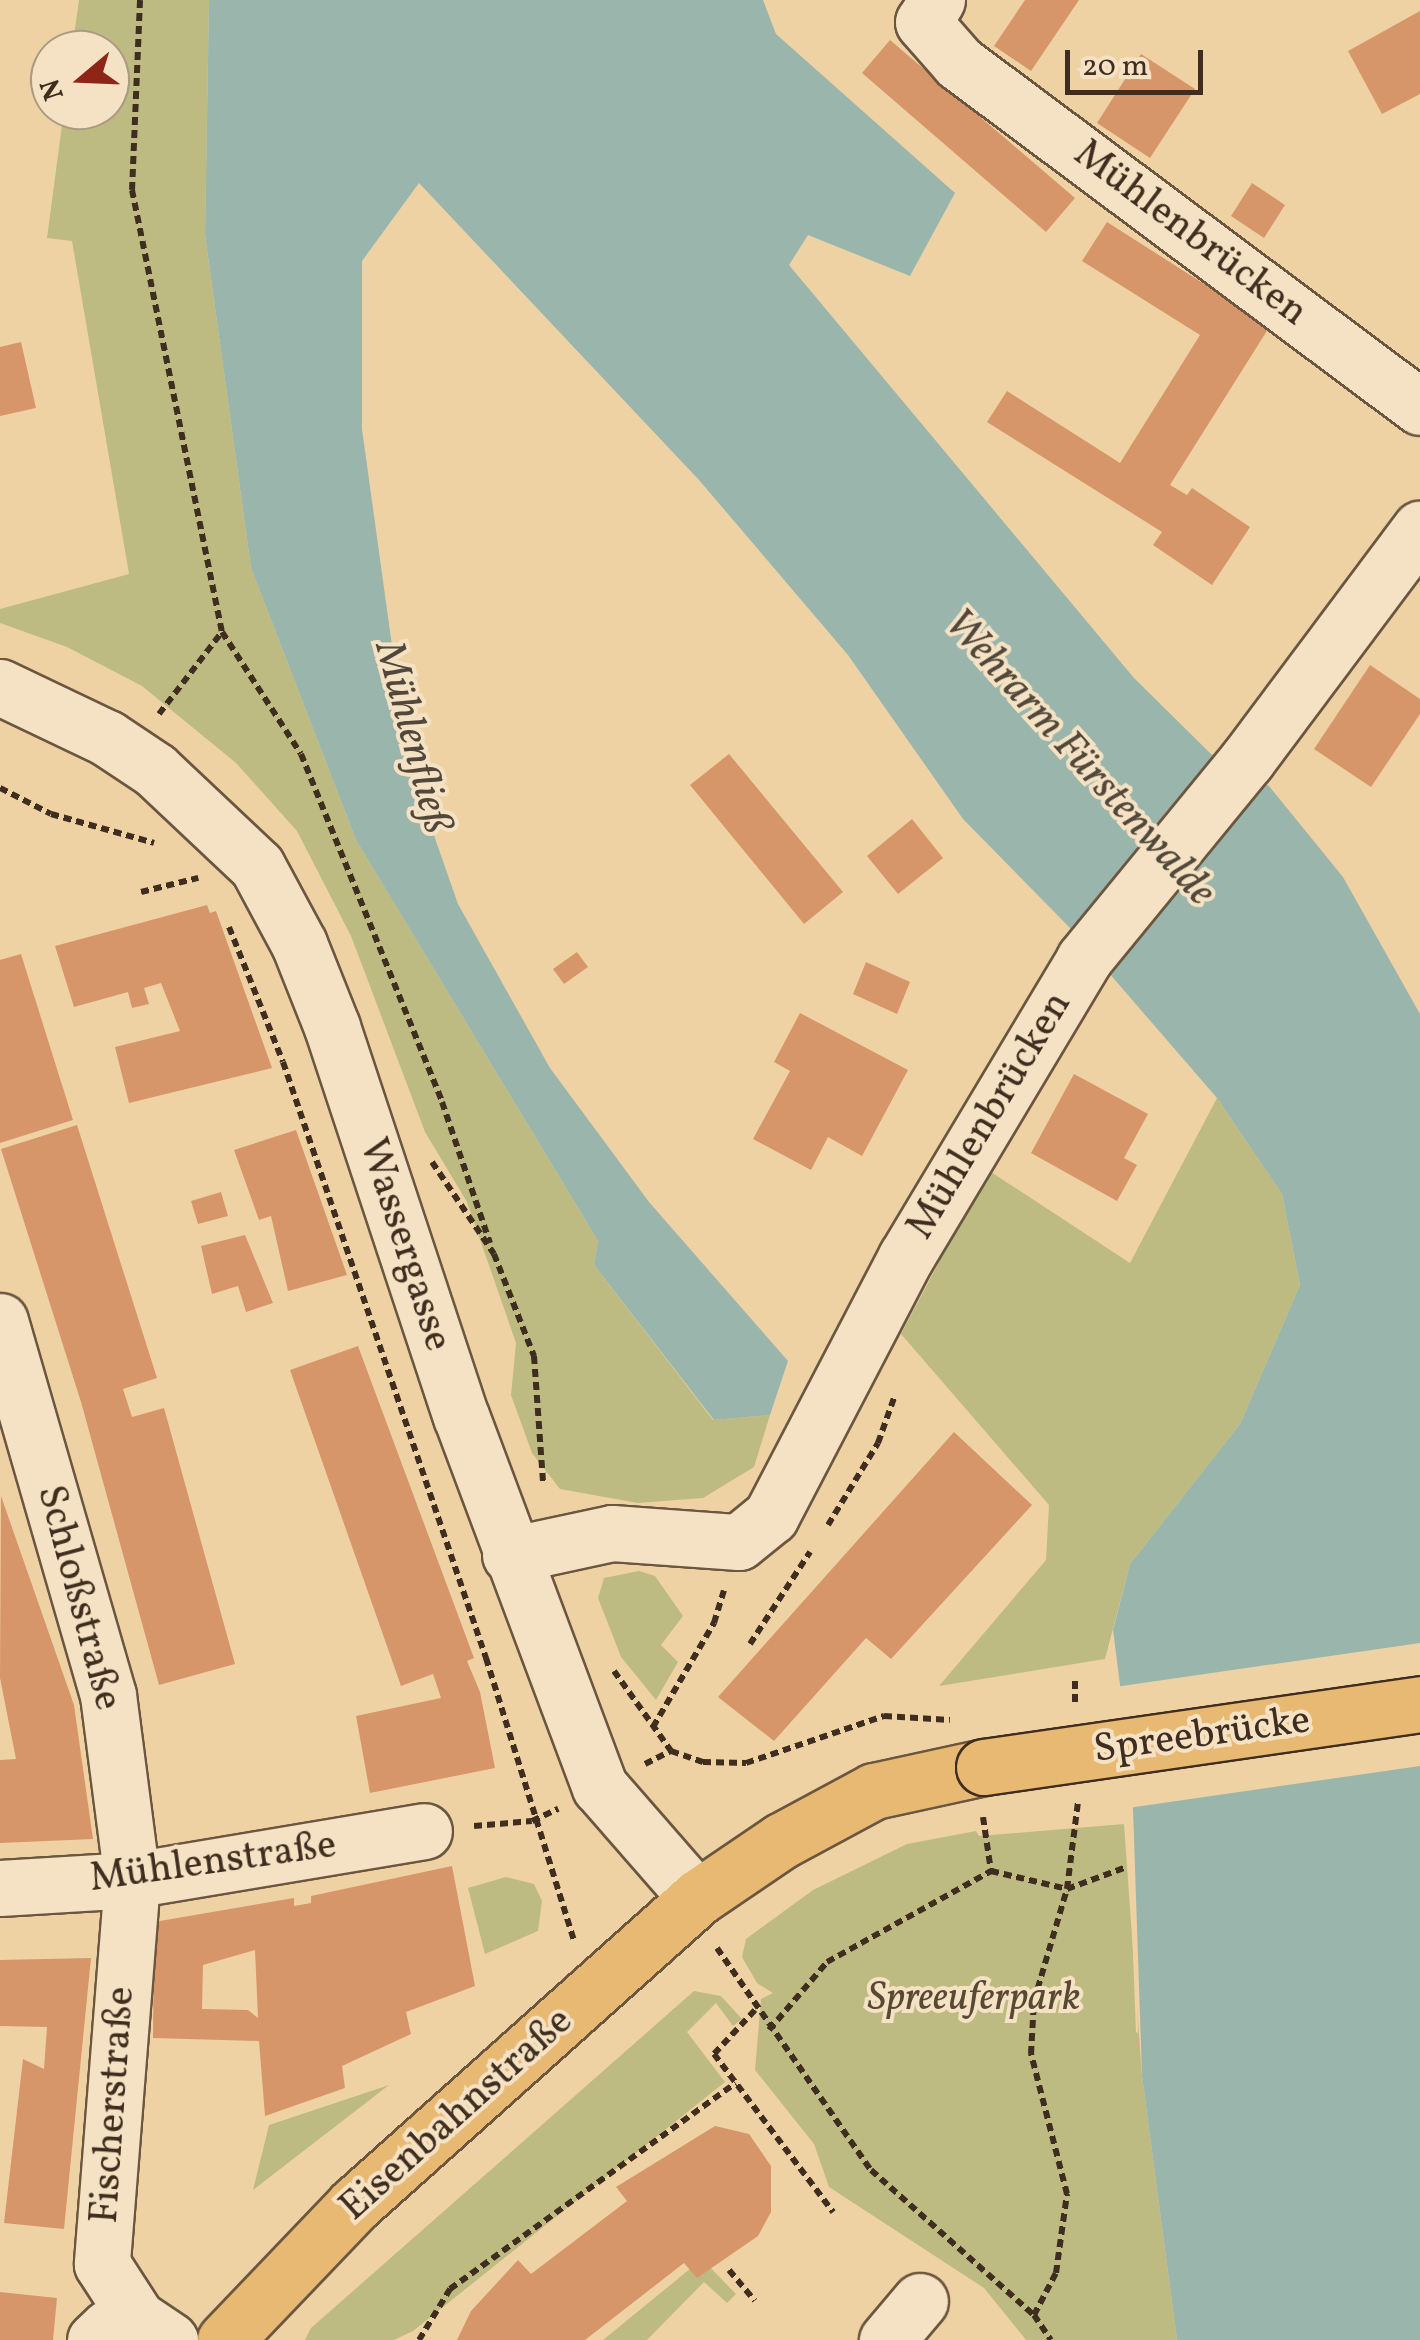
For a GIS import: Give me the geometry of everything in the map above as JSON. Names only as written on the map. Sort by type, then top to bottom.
[{"type":"main road","name":"Spreebrücke","points":[[707,1922],[781,1841],[874,1791],[976,1767],[1420,1704]]},
{"type":"main road","name":"Eisenbahnstraße","points":[[225,2340],[354,2205],[707,1922]]},
{"type":"street","name":"Mühlenbrücken","points":[[937,0],[924,22],[958,63],[1420,407]]},
{"type":"street","name":"Mühlenbrücken","points":[[740,1542],[771,1516],[906,1257],[1084,959],[1247,760],[1420,529]]},
{"type":"street","name":"Wassergasse","points":[[0,687],[107,738],[155,770],[257,866],[300,944],[332,1027],[510,1555],[600,1787],[707,1922]]},
{"type":"street","name":"Schloßstraße","points":[[0,1321],[108,1695],[132,1880]]},
{"type":"street","points":[[510,1555],[612,1533],[740,1542]]},
{"type":"street","name":"Mühlenstraße","points":[[0,1888],[132,1880],[424,1831]]},
{"type":"street","name":"Fischerstraße","points":[[132,1880],[102,2264],[134,2333]]},
{"type":"path","points":[[140,0],[132,190],[222,632],[300,754],[442,1102],[494,1254]]},
{"type":"path","points":[[158,716],[222,632]]},
{"type":"path","points":[[0,788],[51,814],[165,850]]},
{"type":"path","points":[[192,867],[210,886]]},
{"type":"path","points":[[223,914],[283,1062],[486,1658],[532,1821],[574,1942]]},
{"type":"path","points":[[653,1728],[714,1623],[740,1542]]},
{"type":"path","points":[[670,1751],[703,1762],[746,1764],[884,1716],[976,1767],[991,1871]]},
{"type":"path","points":[[424,1831],[532,1821]]},
{"type":"path","points":[[1034,2315],[1056,2274],[1067,2194],[1031,2054],[1034,2001],[1068,1889],[1078,1828]]},
{"type":"path","points":[[769,2030],[827,1962],[991,1871],[1068,1889],[1124,1868]]},
{"type":"path","points":[[707,1922],[755,2010],[871,2170],[1034,2315],[1052,2340]]},
{"type":"path","points":[[755,2010],[714,2054],[833,2212]]},
{"type":"path","points":[[418,2340],[450,2289],[736,2083]]},
{"type":"path","points":[[730,2270],[755,2302]]},
{"type":"green space","points":[[79,0],[209,0],[205,235],[251,568],[356,840],[598,1241],[594,1265],[713,1420],[770,1415],[754,1467],[703,1498],[638,1503],[560,1489],[532,1453],[511,1395],[516,1343],[467,1202],[425,1132],[351,936],[297,831],[236,763],[142,686],[67,647],[0,623],[0,609],[129,574],[72,241],[47,238],[61,130],[130,130],[130,30],[75,30]]},
{"type":"green space","points":[[1217,1098],[1282,1194],[1300,1285],[1240,1424],[1130,1564],[1105,1659],[939,1686],[1046,1560],[1049,1505],[901,1334],[988,1170],[1130,1263]]},
{"type":"green space","points":[[639,1571],[655,1576],[683,1616],[661,1645],[678,1662],[656,1700],[621,1657],[598,1598],[604,1578]]},
{"type":"green space","name":"Spreeuferpark","points":[[1124,1824],[1142,2076],[1177,2340],[1026,2340],[984,2288],[829,2187],[814,2144],[755,2070],[761,1999],[773,1993],[757,1983],[742,1957],[746,1939],[813,1890],[907,1844],[976,1831],[979,1836]]},
{"type":"green space","points":[[506,1877],[534,1884],[542,1901],[538,1931],[485,1954],[468,1888]]},
{"type":"green space","points":[[694,1991],[721,1996],[742,2019],[733,2026],[716,2003],[687,2032],[725,2082],[413,2331],[394,2340],[305,2340],[311,2328]]},
{"type":"green space","points":[[389,2085],[253,2190],[269,2125]]},
{"type":"green space","points":[[702,2259],[736,2294],[727,2303],[704,2282],[647,2340],[603,2340]]},
{"type":"water","name":"Wehrarm Fürstenwalde","points":[[209,0],[763,0],[776,34],[955,193],[910,276],[808,235],[789,265],[1134,678],[1211,754],[1269,786],[1343,877],[1420,1014],[1420,2340],[1177,2340],[1142,2076],[1132,1779],[1113,1630],[1130,1564],[1240,1424],[1300,1285],[1282,1194],[1217,1098],[1070,928],[963,819],[848,655],[699,480],[419,183],[362,261],[362,429],[408,761],[458,904],[550,1068],[649,1202],[788,1361],[770,1415],[714,1420],[594,1265],[598,1241],[356,840],[251,568],[205,235]]},
{"type":"pier","points":[[1420,1643],[1420,1766],[1128,1808],[1115,1687]]},
{"type":"pier","points":[[1128,1825],[1133,1826],[1138,2033],[1136,2032]]},
{"type":"building","points":[[1025,0],[1079,0],[1031,71],[994,46]]},
{"type":"building","points":[[1420,11],[1420,94],[1382,114],[1348,51]]},
{"type":"building","points":[[890,40],[1075,198],[1046,232],[862,73]]},
{"type":"building","points":[[1141,54],[1195,89],[1150,158],[1097,123]]},
{"type":"building","points":[[1252,183],[1285,205],[1264,238],[1231,216]]},
{"type":"building","points":[[1107,222],[1270,326],[1170,485],[1187,495],[1192,488],[1250,527],[1212,585],[1153,545],[1162,532],[987,422],[1007,391],[1120,463],[1200,335],[1082,261]]},
{"type":"building","points":[[21,342],[36,408],[0,416],[0,347]]},
{"type":"building","points":[[1370,665],[1420,699],[1420,714],[1371,787],[1314,749]]},
{"type":"building","points":[[729,754],[843,892],[804,924],[690,785]]},
{"type":"building","points":[[912,819],[943,858],[898,894],[867,856]]},
{"type":"building","points":[[207,905],[210,913],[216,911],[272,1068],[129,1103],[115,1047],[180,1031],[161,983],[144,988],[149,1004],[132,1008],[128,992],[74,1007],[55,946]]},
{"type":"building","points":[[577,952],[588,967],[564,984],[553,969]]},
{"type":"building","points":[[21,954],[73,1120],[0,1143],[0,960]]},
{"type":"building","points":[[866,962],[910,982],[897,1014],[853,994]]},
{"type":"building","points":[[800,1013],[908,1070],[862,1156],[828,1137],[811,1170],[753,1139],[790,1071],[774,1062]]},
{"type":"building","points":[[1074,1074],[1148,1114],[1124,1158],[1137,1165],[1117,1201],[1031,1153]]},
{"type":"building","points":[[77,1125],[157,1378],[123,1389],[132,1417],[164,1408],[235,1664],[159,1685],[81,1402],[1,1149]]},
{"type":"building","points":[[296,1130],[347,1275],[288,1291],[271,1216],[259,1220],[234,1150]]},
{"type":"building","points":[[221,1192],[228,1216],[198,1224],[191,1201]]},
{"type":"building","points":[[245,1235],[273,1303],[246,1312],[238,1286],[212,1294],[201,1246]]},
{"type":"building","points":[[358,1346],[474,1658],[467,1661],[480,1692],[495,1768],[370,1793],[356,1716],[441,1698],[433,1674],[401,1686],[290,1370]]},
{"type":"building","points":[[954,1432],[1032,1505],[891,1659],[866,1638],[774,1741],[718,1697]]},
{"type":"building","points":[[1,1496],[74,1705],[93,1839],[0,1843],[0,1760],[16,1759],[0,1678]]},
{"type":"building","points":[[452,1866],[475,1986],[406,2012],[411,2034],[342,2066],[345,2088],[265,2116],[259,2041],[153,2038],[154,1922],[294,1898],[294,1906],[311,1903],[311,1896]],"holes":[[[255,1950],[258,2018],[248,2010],[202,2009],[203,1965]]]},
{"type":"building","points":[[91,1958],[64,2229],[4,2223],[23,2059],[44,2069],[47,2027],[0,2026],[0,1960]]},
{"type":"building","points":[[715,2126],[749,2134],[771,2166],[771,2212],[758,2236],[697,2278],[684,2263],[585,2340],[457,2340],[471,2311],[518,2260],[531,2274],[627,2201],[616,2187]]},
{"type":"building","points":[[0,2292],[57,2298],[53,2340],[0,2340]]},
{"type":"water label","name":"Mühlenfließ","points":[[411,738]]}]
